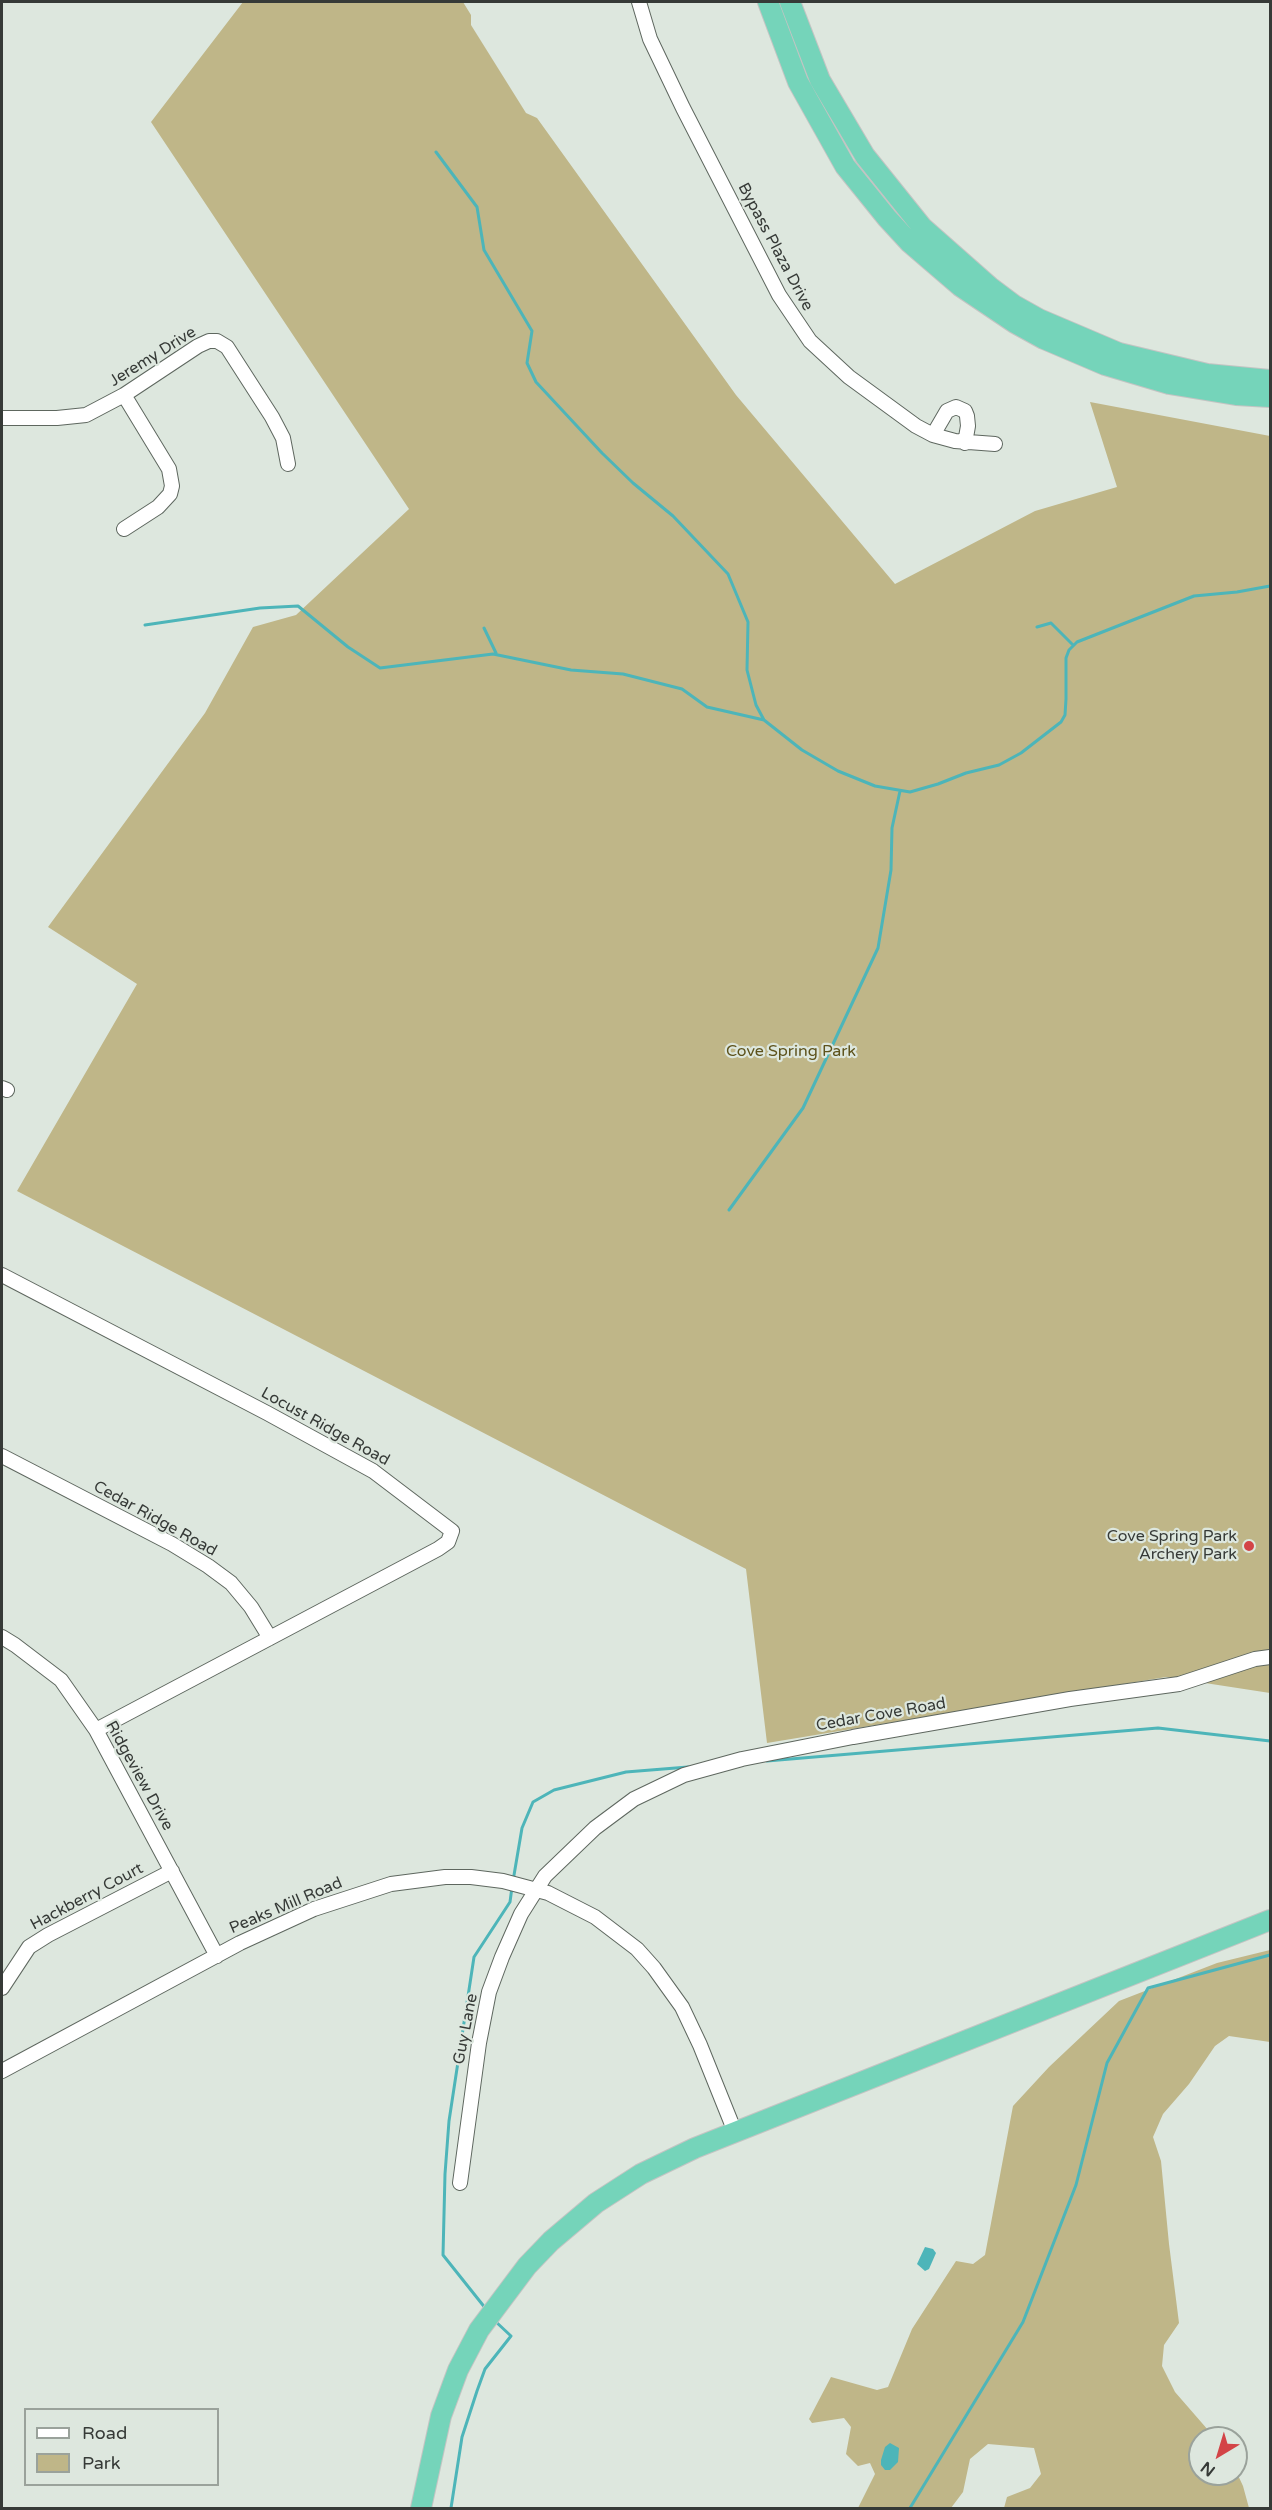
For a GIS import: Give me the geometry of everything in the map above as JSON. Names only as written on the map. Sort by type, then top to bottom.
[{"type":"highway","points":[[768,2],[798,82],[846,166],[886,218],[910,243],[960,286],[1015,324],[1064,349],[1105,365],[1169,384],[1236,395],[1270,397]]},
{"type":"highway","points":[[790,2],[820,80],[865,156],[922,227],[990,287],[1014,305],[1039,319],[1119,353],[1207,374],[1270,380]]},
{"type":"highway","points":[[421,2508],[438,2426],[458,2370],[492,2311],[527,2266],[569,2225],[616,2189],[662,2163],[735,2132],[1270,1920]]},
{"type":"street","name":"Bypass Plaza Drive","points":[[639,2],[658,56],[742,225],[792,317],[810,341],[849,377],[903,418],[933,435],[964,443],[995,444]]},
{"type":"street","name":"Jeremy Drive","points":[[2,418],[80,417],[94,412],[124,394],[198,346],[209,341],[220,342],[232,355],[278,427],[285,445],[288,464]]},
{"type":"street","points":[[124,394],[169,469],[172,486],[170,494],[158,507],[124,529]]},
{"type":"street","points":[[933,435],[947,411],[956,407],[964,411],[967,416],[968,426],[964,443]]},
{"type":"street","name":"Locust Ridge Road","points":[[2,1275],[373,1471],[452,1531],[448,1542],[438,1549],[96,1730]]},
{"type":"street","name":"Cedar Ridge Road","points":[[2,1456],[172,1544],[208,1566],[231,1583],[251,1607],[270,1638]]},
{"type":"street","name":"Ridgeview Drive","points":[[2,1637],[62,1680],[96,1730],[217,1956]]},
{"type":"street","name":"Cedar Cove Road","points":[[535,1889],[573,1847],[620,1809],[649,1790],[693,1772],[742,1758],[819,1743],[1070,1699],[1179,1684],[1270,1656]]},
{"type":"street","name":"Hackberry Court","points":[[2,1988],[29,1947],[172,1871]]},
{"type":"street","name":"Peaks Mill Road","points":[[2,2071],[217,1956],[314,1909],[392,1884],[445,1877],[471,1877],[498,1880],[535,1889],[572,1903],[617,1932],[654,1968],[669,1987],[692,2027],[735,2132]]},
{"type":"street","name":"Guy Lane","points":[[460,2183],[479,2043],[489,1992],[502,1957],[535,1889]]},
{"type":"green space","name":"Cove Spring Park","points":[[243,2],[463,2],[471,15],[471,25],[526,113],[537,118],[736,395],[895,584],[1035,511],[1117,487],[1090,402],[1270,436],[1270,1693],[1166,1677],[767,1743],[746,1569],[17,1191],[137,984],[48,927],[205,713],[253,627],[296,615],[409,509],[151,122]]},
{"type":"green space","points":[[1270,1950],[1270,2042],[1229,2036],[1215,2046],[1189,2084],[1163,2114],[1153,2137],[1161,2161],[1179,2323],[1164,2345],[1162,2366],[1175,2392],[1205,2426],[1188,2426],[1188,2486],[1243,2486],[1249,2508],[1004,2508],[1007,2497],[1030,2488],[1041,2474],[1034,2448],[988,2444],[970,2459],[963,2492],[951,2508],[858,2508],[875,2474],[870,2463],[858,2466],[846,2454],[851,2427],[844,2418],[812,2423],[809,2419],[831,2377],[877,2390],[888,2387],[912,2329],[956,2261],[973,2264],[985,2255],[1013,2106],[1049,2067],[1119,2001],[1217,1963]]},
{"type":"water","points":[[925,2247],[933,2249],[936,2253],[929,2269],[925,2271],[917,2264]]},
{"type":"water","points":[[890,2443],[899,2448],[898,2462],[890,2470],[885,2470],[881,2465],[881,2460],[885,2447]]},
{"type":"waterway","points":[[436,152],[477,207],[484,250],[532,331],[527,363],[536,382],[602,453],[633,483],[673,516],[728,574],[748,622],[747,670],[756,705],[764,720]]},
{"type":"waterway","points":[[145,625],[260,608],[298,606],[348,647],[380,668],[493,654],[571,670],[623,674],[682,689],[707,707],[764,720],[802,750],[838,771],[875,786],[910,792],[966,773],[999,765],[1021,753],[1061,722],[1065,715],[1066,658],[1069,650],[1077,642],[1194,596],[1270,586]]},
{"type":"waterway","points":[[1037,627],[1051,623],[1073,645]]},
{"type":"waterway","points":[[484,628],[496,653]]},
{"type":"waterway","points":[[729,1210],[803,1108],[878,948],[891,870],[892,828],[900,791]]},
{"type":"waterway","points":[[767,1761],[1158,1728],[1270,1741]]},
{"type":"waterway","points":[[513,1881],[522,1828],[533,1802],[554,1790],[626,1772],[688,1767]]},
{"type":"waterway","points":[[486,2309],[443,2255],[445,2174],[449,2121],[474,1957],[510,1902],[512,1887]]},
{"type":"waterway","points":[[910,2508],[1023,2322],[1076,2185],[1107,2063],[1148,1988],[1270,1955]]},
{"type":"waterway","points":[[451,2508],[462,2437],[477,2391],[485,2369],[511,2336],[495,2321]]},
{"type":"place","name":"Cove Spring Park Archery Park","points":[[1249,1546]]}]
